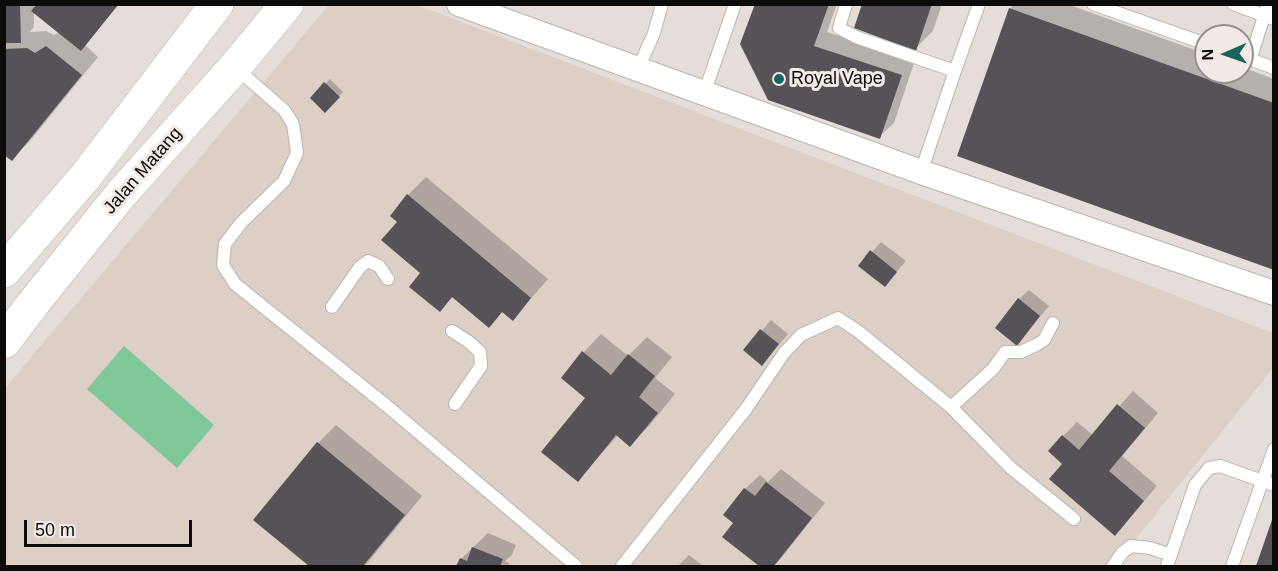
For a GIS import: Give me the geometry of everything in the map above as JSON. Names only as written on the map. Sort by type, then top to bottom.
[{"type":"main road","points":[[8,258],[85,177],[217,4]]},
{"type":"main road","name":"Jalan Matang","points":[[4,342],[122,193],[235,67],[287,4]]},
{"type":"street","points":[[459,4],[921,172],[1274,292]]},
{"type":"lane","points":[[638,69],[654,33],[662,4]]},
{"type":"lane","points":[[704,93],[735,4]]},
{"type":"lane","points":[[846,4],[839,28],[856,37],[955,71]]},
{"type":"lane","points":[[921,172],[980,4]]},
{"type":"lane","points":[[1093,4],[1194,40]]},
{"type":"lane","points":[[1233,4],[1269,13],[1254,42]]},
{"type":"lane","points":[[1254,61],[1274,68]]},
{"type":"lane","points":[[235,67],[284,110],[293,124],[297,153],[284,181],[241,223],[225,244],[223,265],[235,284],[396,414],[576,567]]},
{"type":"lane","points":[[332,307],[360,267],[368,261],[379,266],[388,279]]},
{"type":"lane","points":[[622,567],[746,409],[784,353],[801,335],[838,318],[859,332],[951,407],[1011,468],[1074,519]]},
{"type":"lane","points":[[951,407],[993,369],[1005,352],[1021,352],[1036,345],[1044,340],[1053,323]]},
{"type":"lane","points":[[452,331],[480,352],[481,366],[455,404]]},
{"type":"lane","points":[[1232,567],[1268,483],[1274,449]]},
{"type":"lane","points":[[1113,567],[1122,553],[1131,546],[1150,548],[1169,561],[1195,485],[1209,468],[1220,466],[1268,483]]},
{"type":"shaded area","points":[[329,5],[417,5],[1273,333],[1273,368],[1114,566],[5,566],[5,388]]},
{"type":"green space","points":[[124,346],[214,425],[177,468],[87,389]]},
{"type":"building","points":[[4,4],[20,4],[21,43],[4,43]]},
{"type":"building","points":[[755,4],[829,4],[814,46],[902,75],[880,139],[768,100],[740,44]]},
{"type":"building","points":[[862,4],[932,4],[916,51],[854,28]]},
{"type":"building","points":[[36,5],[118,5],[81,51],[31,11]]},
{"type":"building","points":[[1009,8],[1194,74],[1194,84],[1221,84],[1274,103],[1274,270],[957,156]]},
{"type":"building","points":[[46,46],[82,75],[12,161],[4,155],[4,49],[27,48],[35,53]]},
{"type":"building","points":[[324,82],[340,97],[325,113],[310,98]]},
{"type":"building","points":[[407,194],[531,298],[513,321],[502,312],[489,328],[452,297],[440,312],[409,287],[420,273],[381,240],[397,222],[390,216]]},
{"type":"building","points":[[870,250],[897,272],[885,287],[858,266]]},
{"type":"building","points":[[1018,298],[1040,316],[1017,346],[995,328]]},
{"type":"building","points":[[760,329],[779,344],[762,366],[743,350]]},
{"type":"building","points":[[582,351],[611,375],[628,354],[655,376],[639,397],[658,413],[630,447],[616,435],[578,482],[541,452],[585,398],[561,378]]},
{"type":"building","points":[[1117,404],[1145,428],[1109,471],[1144,501],[1115,536],[1049,479],[1062,464],[1048,451],[1062,435],[1079,450]]},
{"type":"building","points":[[317,442],[405,515],[363,566],[309,566],[253,520]]},
{"type":"building","points":[[766,482],[812,518],[774,566],[759,566],[722,537],[733,523],[723,515],[744,488],[755,496]]},
{"type":"building","points":[[1273,517],[1274,566],[1256,566]]},
{"type":"building","points":[[472,547],[503,559],[500,566],[456,566],[460,558],[467,561]]},
{"type":"place","name":"Royal Vape","points":[[779,79]]}]
